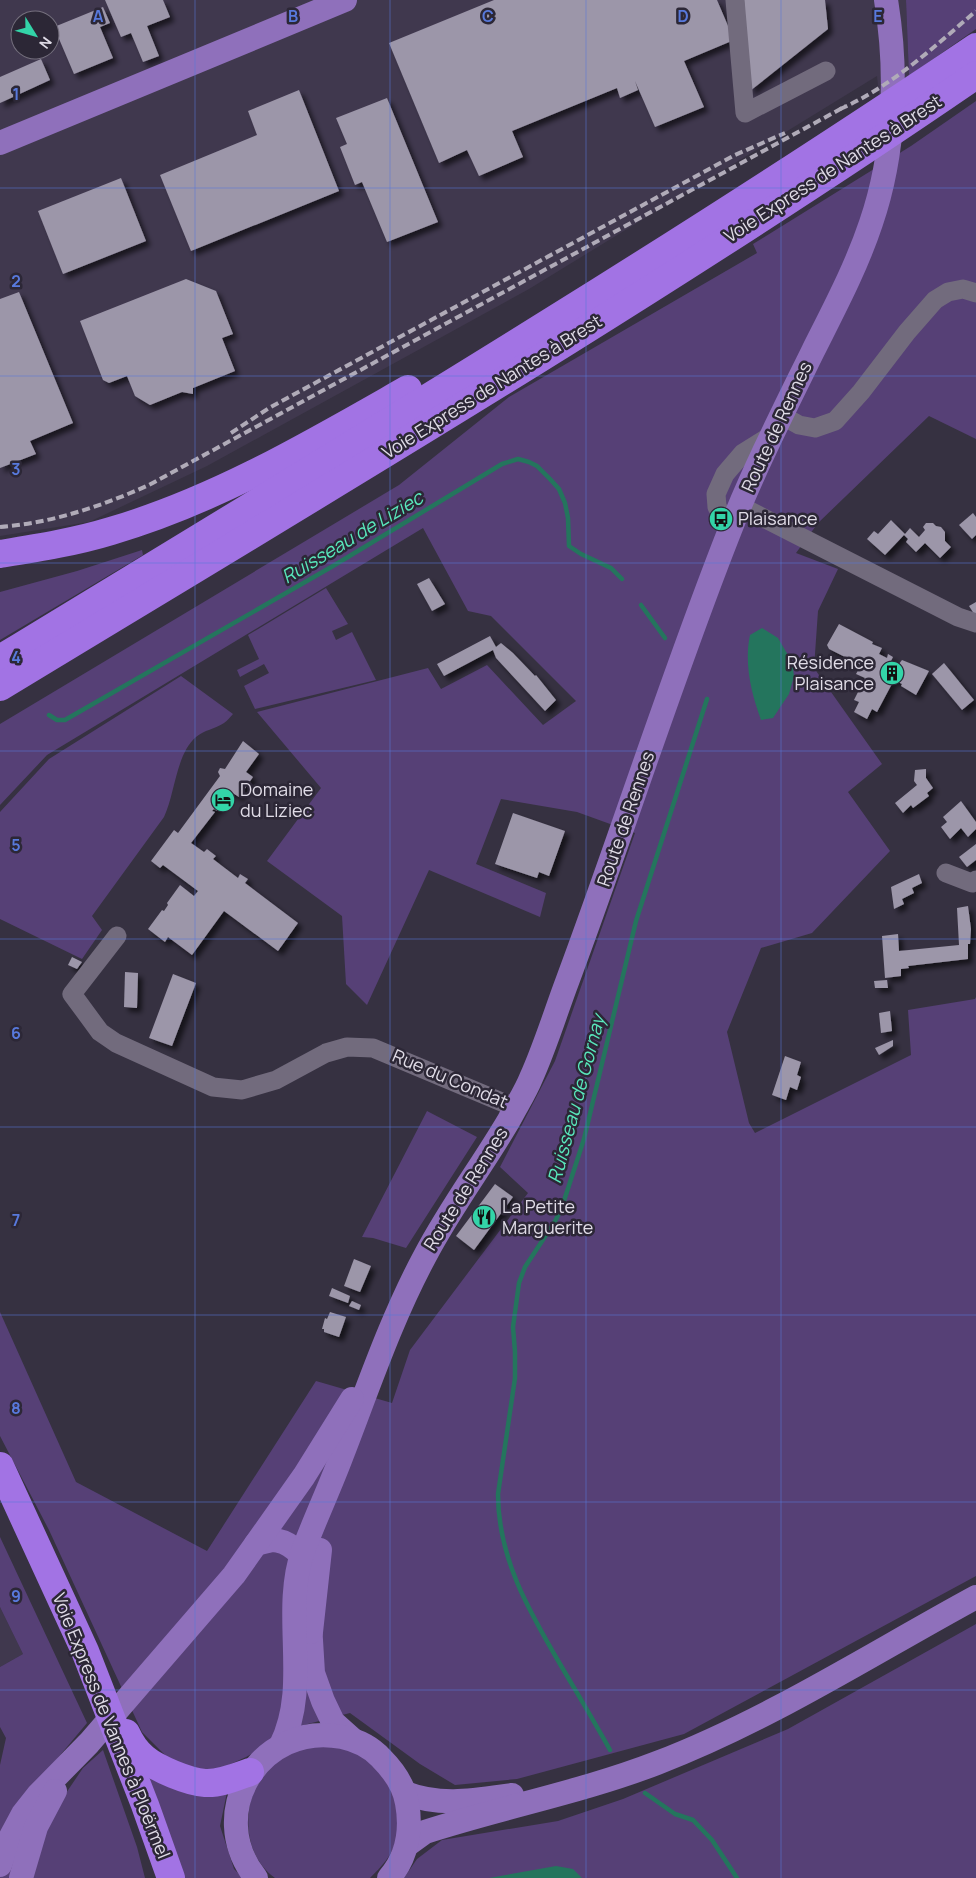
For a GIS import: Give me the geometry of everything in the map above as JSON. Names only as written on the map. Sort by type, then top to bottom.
[{"type":"highway","name":"Voie Express de Nantes à Brest","points":[[0,659],[552,322],[788,172],[976,47]]},
{"type":"highway","name":"Voie Express de Nantes à Brest","points":[[0,687],[403,442],[620,307],[819,180],[976,75]]},
{"type":"highway","points":[[0,554],[77,540],[112,530],[192,501],[242,480],[304,448],[523,324],[552,322]]},
{"type":"highway","name":"Voie Express de Vannes à Ploërmel","points":[[0,1466],[85,1651],[145,1805],[171,1878]]},
{"type":"highway","name":"Voie Express de Vannes à Ploërmel","points":[[0,1495],[75,1654],[108,1732],[138,1808],[162,1878]]},
{"type":"highway","points":[[85,1651],[130,1741],[144,1758],[188,1780],[206,1783],[250,1772]]},
{"type":"main road","points":[[0,143],[345,0]]},
{"type":"main road","name":"Route de Rennes","points":[[281,1745],[289,1729],[294,1708],[294,1605],[302,1556],[397,1314],[438,1231],[498,1138],[530,1083],[731,528],[776,425],[851,274],[872,219],[885,165],[891,119],[893,65],[886,0]]},
{"type":"main road","points":[[0,1865],[9,1840],[23,1814],[38,1795],[71,1764],[234,1575],[304,1476],[352,1401],[366,1371],[380,1356]]},
{"type":"main road","name":"Route de Rennes","points":[[311,1632],[320,1547],[340,1460]]},
{"type":"main road","points":[[256,1544],[273,1540],[288,1544],[302,1556]]},
{"type":"main road","points":[[234,1575],[256,1557],[265,1554],[276,1556],[287,1563],[290,1571],[294,1605]]},
{"type":"main road","name":"Route de Rennes","points":[[302,1556],[306,1562],[308,1575],[313,1673],[333,1722],[352,1740]]},
{"type":"main road","points":[[407,1845],[425,1832],[656,1764],[720,1737],[780,1707],[976,1597]]},
{"type":"main road","points":[[251,1874],[237,1840],[236,1812],[241,1790],[250,1772],[281,1745],[304,1736],[328,1735],[352,1740],[375,1752],[393,1770],[406,1793],[410,1819],[407,1845],[397,1869],[389,1878]]},
{"type":"main road","points":[[21,1878],[36,1827],[71,1764]]},
{"type":"main road","points":[[406,1793],[446,1803],[596,1783]]},
{"type":"street","points":[[735,0],[745,113],[826,71]]},
{"type":"street","points":[[731,528],[717,508],[716,494],[725,474],[743,453],[776,425],[798,425],[815,428],[835,421],[861,392],[907,332],[935,300],[948,292],[963,290],[976,293]]},
{"type":"street","points":[[740,506],[958,617],[976,623]]},
{"type":"street","points":[[946,874],[972,883],[976,880]]},
{"type":"street","name":"Rue du Condat","points":[[117,936],[72,994],[100,1032],[116,1043],[213,1087],[242,1090],[276,1080],[326,1053],[347,1047],[373,1048],[516,1108]]},
{"type":"shaded area","points":[[0,0],[906,0],[909,76],[879,95],[877,76],[529,289],[207,466],[89,522],[0,536]]},
{"type":"shaded area","points":[[906,0],[976,0],[976,29],[909,76]]},
{"type":"shaded area","points":[[976,101],[976,439],[929,416],[818,523],[796,553],[838,569],[818,611],[814,668],[882,764],[848,792],[890,851],[812,933],[761,948],[727,1032],[749,1123],[755,1133],[911,1055],[908,1010],[975,999],[976,997],[976,1576],[684,1734],[517,1779],[455,1785],[420,1764],[350,1713],[304,1725],[246,1757],[209,1774],[227,1792],[220,1826],[234,1869],[243,1878],[184,1878],[145,1774],[170,1760],[142,1732],[49,1530],[0,1436],[0,1312],[76,1482],[207,1551],[316,1381],[392,1403],[410,1350],[528,1193],[500,1167],[555,1061],[635,833],[577,812],[501,799],[476,864],[546,893],[540,917],[429,870],[367,1005],[346,984],[342,916],[267,861],[321,788],[257,712],[428,668],[441,689],[487,665],[543,725],[576,701],[491,616],[468,611],[423,528],[47,755],[0,805],[0,724],[399,485],[509,397],[757,253],[753,244],[911,146]]},
{"type":"shaded area","points":[[142,550],[143,555],[0,640],[0,592],[77,571]]},
{"type":"shaded area","points":[[326,588],[348,624],[332,631],[336,640],[352,632],[376,680],[255,709],[244,686],[269,673],[264,664],[240,677],[237,670],[259,659],[248,635]]},
{"type":"shaded area","points":[[762,628],[778,638],[792,662],[794,676],[789,694],[773,718],[761,720],[754,699],[748,667],[748,646],[750,635]]},
{"type":"shaded area","points":[[181,676],[233,714],[224,723],[199,735],[189,744],[180,764],[164,817],[92,916],[102,930],[82,959],[0,919],[0,812],[49,759]]},
{"type":"shaded area","points":[[427,1111],[477,1137],[406,1248],[373,1238],[362,1237]]},
{"type":"shaded area","points":[[0,1537],[87,1723],[46,1772],[64,1796],[83,1768],[103,1750],[137,1847],[145,1878],[0,1878],[0,1765],[6,1738],[0,1727],[0,1667],[23,1654],[0,1607]]},
{"type":"shaded area","points":[[0,1607],[23,1654],[0,1667]]},
{"type":"shaded area","points":[[976,1624],[976,1878],[404,1878],[417,1859],[442,1840],[558,1821],[623,1799],[788,1729]]},
{"type":"shaded area","points":[[315,1744],[333,1745],[354,1750],[367,1758],[387,1780],[394,1794],[398,1809],[396,1840],[389,1856],[370,1878],[275,1878],[263,1867],[255,1854],[250,1839],[248,1823],[254,1792],[261,1777],[281,1757]]},
{"type":"shaded area","points":[[556,1866],[573,1869],[582,1878],[489,1878]]},
{"type":"building","points":[[105,0],[163,0],[170,17],[147,26],[159,56],[143,62],[131,33],[121,37]]},
{"type":"building","points":[[494,0],[717,0],[734,40],[684,61],[704,107],[655,127],[635,81],[638,90],[620,98],[617,88],[512,131],[523,157],[479,176],[467,150],[439,163],[389,43]]},
{"type":"building","points":[[744,0],[825,0],[828,29],[750,91]]},
{"type":"building","points":[[103,7],[110,23],[100,27],[113,58],[74,74],[60,41],[60,25]]},
{"type":"building","points":[[41,60],[50,80],[0,103],[0,77]]},
{"type":"building","points":[[299,90],[339,191],[191,251],[160,175],[257,135],[248,111]]},
{"type":"building","points":[[387,98],[438,222],[387,242],[362,182],[355,185],[340,147],[347,144],[336,118]]},
{"type":"building","points":[[121,178],[146,241],[63,274],[38,211]]},
{"type":"building","points":[[186,279],[216,291],[233,334],[222,338],[235,371],[193,388],[193,394],[182,392],[150,405],[135,396],[127,376],[109,383],[103,380],[80,321]]},
{"type":"building","points":[[19,292],[73,423],[30,441],[36,454],[0,468],[0,299]]},
{"type":"building","points":[[973,513],[976,517],[976,535],[972,539],[959,525]]},
{"type":"building","points":[[891,520],[905,534],[910,528],[919,537],[925,530],[923,527],[926,523],[933,523],[941,527],[945,532],[945,541],[951,547],[940,558],[925,543],[916,552],[906,542],[908,539],[904,535],[885,555],[867,539],[874,531],[878,534]]},
{"type":"building","points":[[429,578],[445,604],[432,611],[417,584]]},
{"type":"building","points":[[976,602],[976,617],[969,606]]},
{"type":"building","name":"Résidence Plaisance","points":[[839,624],[882,648],[879,654],[887,658],[888,654],[893,657],[891,661],[899,664],[902,660],[929,671],[916,695],[894,680],[877,712],[872,709],[867,719],[854,712],[859,702],[854,700],[865,678],[856,674],[861,665],[829,649],[827,645]]},
{"type":"building","points":[[490,636],[496,647],[501,643],[536,675],[556,700],[545,711],[496,658],[493,650],[444,676],[437,664]]},
{"type":"building","points":[[944,663],[974,700],[962,710],[932,674]]},
{"type":"building","points":[[243,741],[259,754],[246,772],[253,777],[239,797],[231,792],[217,811],[214,809],[212,811],[215,812],[191,843],[204,852],[207,849],[216,856],[213,859],[238,878],[240,874],[248,879],[245,883],[298,923],[278,951],[224,911],[192,955],[168,937],[165,942],[148,929],[162,910],[164,911],[168,905],[167,903],[180,885],[194,896],[198,891],[163,865],[160,868],[151,861],[174,830],[178,833],[220,776],[218,772],[220,768],[225,769]]},
{"type":"building","points":[[926,769],[926,778],[933,788],[927,793],[929,796],[913,808],[911,805],[903,813],[895,803],[917,785],[914,781],[915,770]]},
{"type":"building","points":[[961,801],[976,822],[976,829],[968,837],[961,828],[950,839],[941,827],[947,822],[943,817]]},
{"type":"building","points":[[513,813],[565,831],[549,876],[539,872],[537,878],[495,864]]},
{"type":"building","points":[[976,844],[976,860],[967,867],[959,857]]},
{"type":"building","points":[[919,874],[922,883],[912,888],[914,893],[902,899],[904,904],[894,909],[891,887]]},
{"type":"building","points":[[968,906],[971,929],[968,959],[908,966],[909,968],[901,969],[901,976],[885,978],[882,936],[898,934],[899,951],[959,945],[957,908]]},
{"type":"building","points":[[72,957],[82,962],[77,969],[68,965]]},
{"type":"building","points":[[125,972],[138,973],[137,1008],[124,1007]]},
{"type":"building","points":[[173,974],[196,983],[172,1046],[149,1038]]},
{"type":"building","points":[[887,980],[888,988],[875,988],[874,981]]},
{"type":"building","points":[[890,1011],[892,1031],[881,1033],[879,1013]]},
{"type":"building","points":[[893,1040],[893,1046],[879,1055],[875,1048]]},
{"type":"building","points":[[785,1056],[801,1062],[797,1075],[801,1077],[797,1090],[790,1087],[786,1100],[772,1095]]},
{"type":"building","name":"La Petite Marguerite","points":[[495,1184],[513,1197],[474,1250],[456,1236]]},
{"type":"building","points":[[354,1259],[371,1266],[360,1292],[344,1286]]},
{"type":"building","points":[[332,1288],[350,1296],[348,1303],[329,1296]]},
{"type":"building","points":[[352,1301],[361,1305],[359,1310],[349,1306]]},
{"type":"building","points":[[330,1312],[346,1317],[339,1337],[324,1332],[324,1329],[322,1329],[325,1318],[327,1319]]},
{"type":"waterway","name":"Ruisseau de Liziec","points":[[49,715],[57,720],[65,720],[333,566],[502,464],[518,459],[537,466],[559,489],[565,503],[568,518],[569,546],[581,554],[611,568],[622,579]]},
{"type":"waterway","name":"Ruisseau de Liziec","points":[[641,605],[665,638]]},
{"type":"waterway","name":"Ruisseau de Gornay","points":[[610,1750],[537,1624],[517,1583],[503,1540],[499,1518],[498,1494],[515,1378],[513,1327],[519,1283],[525,1267],[561,1210],[584,1139],[636,921],[707,699]]},
{"type":"waterway","name":"Ruisseau de Gornay","points":[[645,1793],[675,1814],[693,1820],[712,1840],[737,1878]]},
{"type":"railway","points":[[840,109],[859,100],[894,78],[976,11]]},
{"type":"railway","points":[[0,527],[39,522],[76,512],[113,500],[149,485],[846,106]]},
{"type":"railway","points":[[231,433],[269,408],[735,155],[785,133]]},
{"type":"place","name":"Plaisance","points":[[721,519]]},
{"type":"place","name":"Résidence Plaisance","points":[[892,673]]},
{"type":"place","name":"Domaine du Liziec","points":[[223,800]]},
{"type":"place","name":"La Petite Marguerite","points":[[484,1217]]}]
